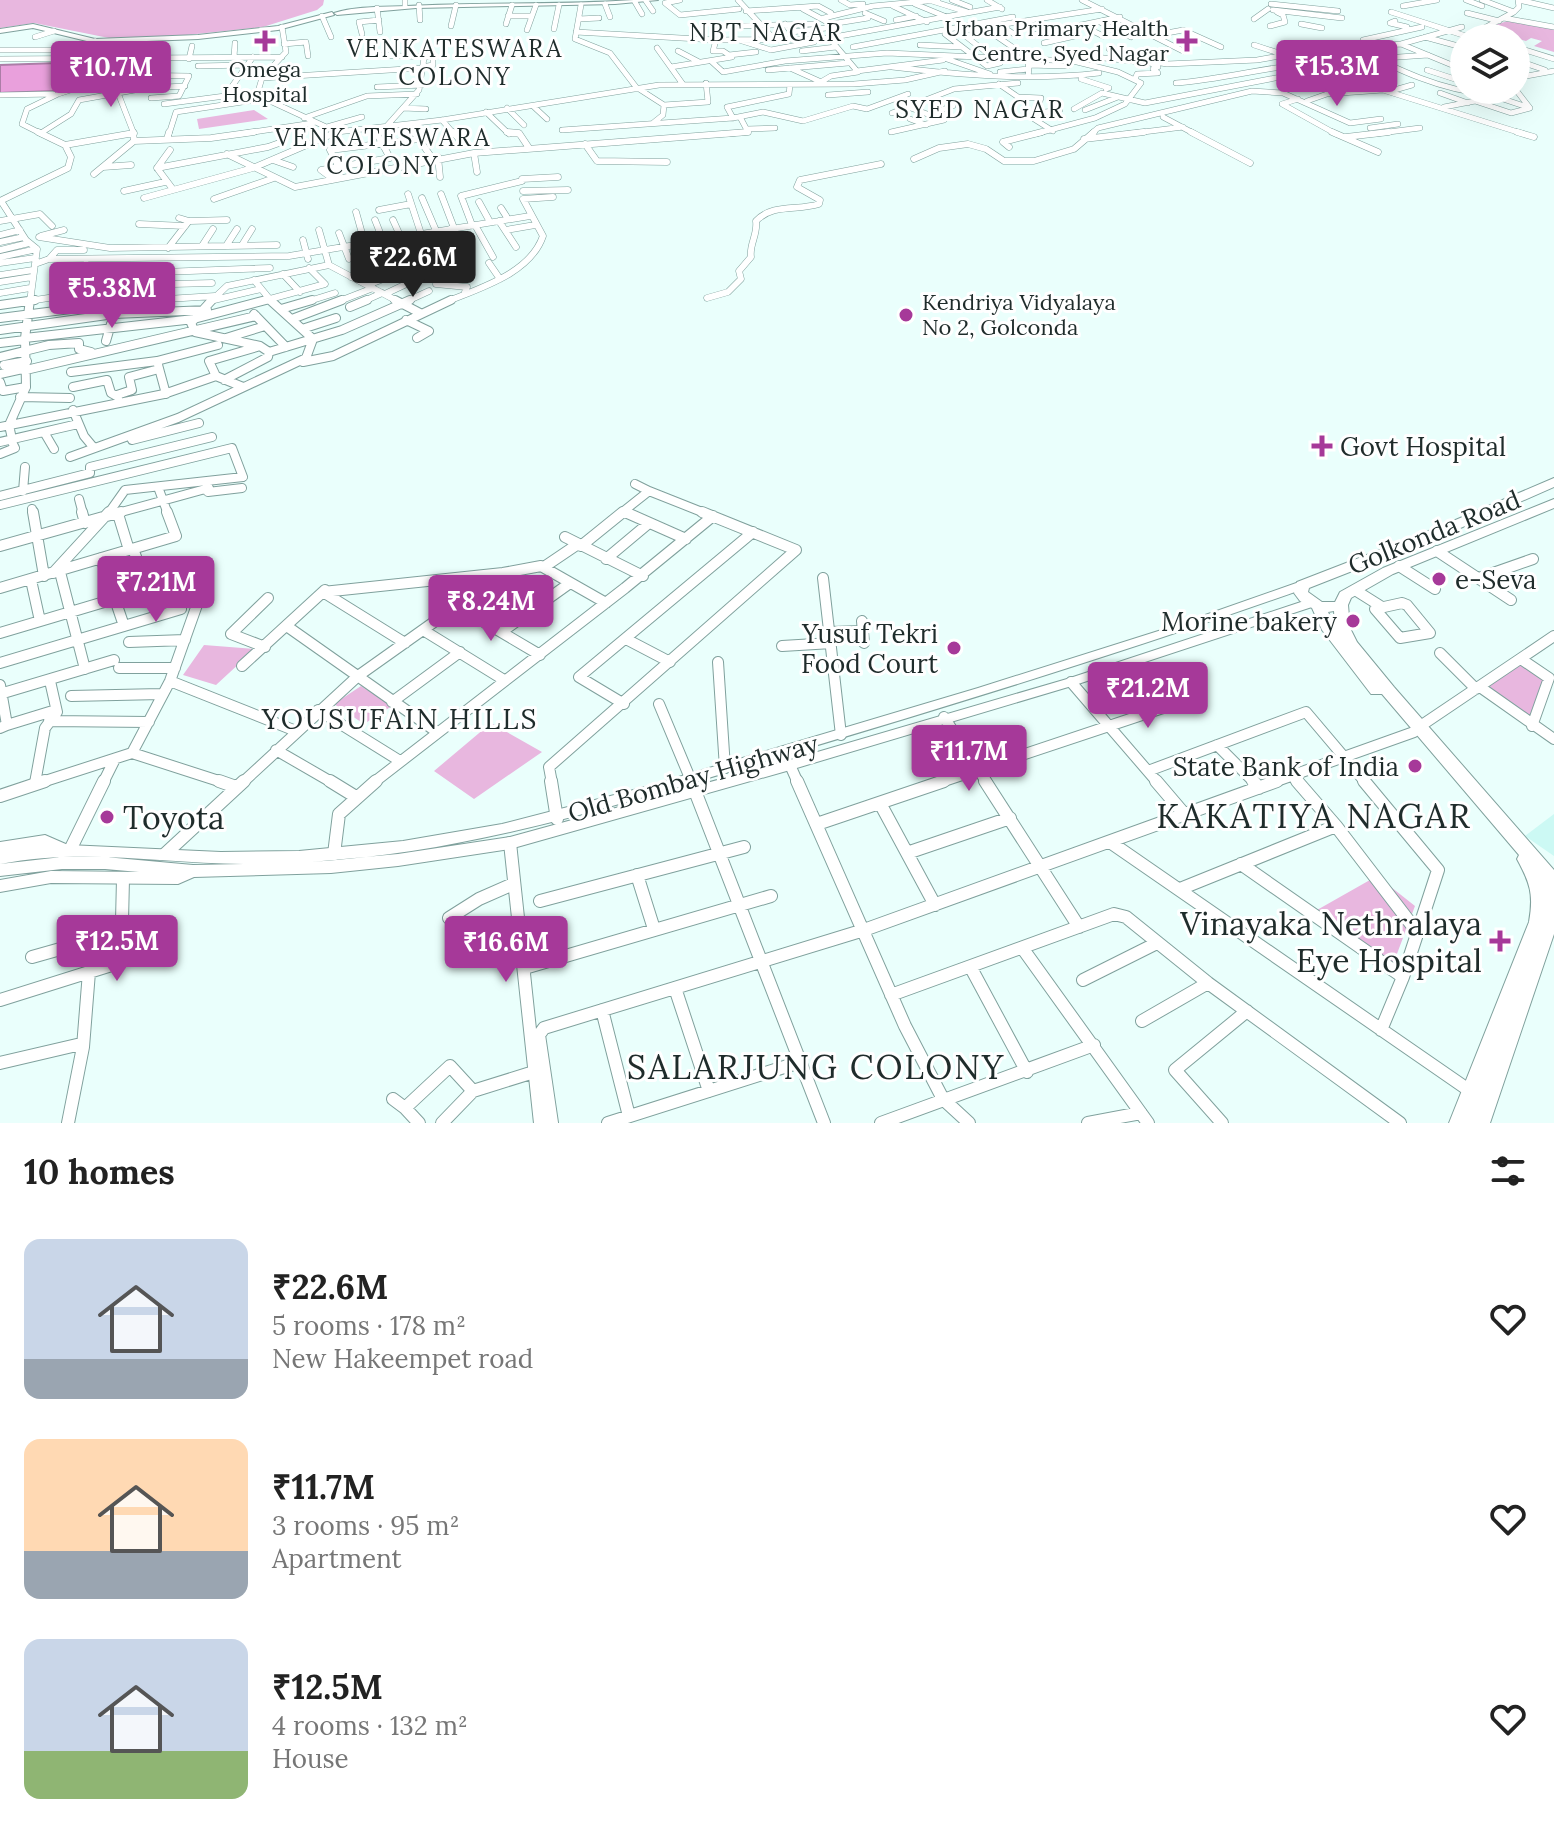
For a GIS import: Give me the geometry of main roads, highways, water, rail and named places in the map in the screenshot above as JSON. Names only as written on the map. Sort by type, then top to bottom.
[{"type":"highway","name":"Golkonda Road","points":[[1308,582],[1444,530],[1554,482]]},
{"type":"highway","name":"Golkonda Road","points":[[1314,604],[1347,597],[1399,566],[1554,503]]},
{"type":"highway","name":"Golkonda Road","points":[[1308,582],[1335,585],[1347,597]]},
{"type":"highway","points":[[1308,582],[1301,593],[1314,604],[1360,671],[1417,729],[1547,881]]},
{"type":"highway","points":[[1347,597],[1343,628],[1351,644],[1417,729],[1547,881],[1552,911],[1479,1123]]},
{"type":"highway","points":[[1460,1123],[1538,922],[1547,881]]},
{"type":"main road","points":[[338,11],[343,0]]},
{"type":"main road","points":[[377,5],[559,5],[655,0]]},
{"type":"main road","points":[[232,34],[322,13],[405,2],[639,1]]},
{"type":"main road","points":[[0,30],[33,26],[95,41],[153,39],[282,27],[322,13]]},
{"type":"main road","points":[[0,30],[38,24],[96,38],[153,39]]},
{"type":"main road","name":"Old Bombay Highway","points":[[193,871],[345,865],[510,843],[692,785],[725,768],[1107,652],[1308,582]]},
{"type":"main road","name":"Old Bombay Highway","points":[[67,850],[161,861],[334,854],[453,840],[790,765],[944,717],[1071,682],[1314,604]]},
{"type":"main road","points":[[1107,652],[1118,666]]},
{"type":"main road","points":[[0,848],[45,841],[67,850]]},
{"type":"main road","points":[[0,858],[36,851],[67,850]]},
{"type":"main road","points":[[0,870],[62,863],[161,861],[193,871]]},
{"type":"main road","points":[[0,886],[51,877],[178,878],[193,871]]},
{"type":"place","name":"Omega Hospital","points":[[265,41]]},
{"type":"place","name":"Urban Primary Health Centre, Syed Nagar","points":[[1187,41]]},
{"type":"place","name":"Kendriya Vidyalaya No 2, Golconda","points":[[906,315]]},
{"type":"place","name":"Govt Hospital","points":[[1322,446]]},
{"type":"place","name":"e-Seva","points":[[1439,579]]},
{"type":"place","name":"Morine bakery","points":[[1353,621]]},
{"type":"place","name":"Yusuf Tekri Food Court","points":[[954,648]]},
{"type":"place","name":"State Bank of India","points":[[1415,766]]},
{"type":"place","name":"Toyota","points":[[107,817]]},
{"type":"place","name":"Vinayaka Nethralaya Eye Hospital","points":[[1500,941]]},
{"type":"district","name":"NBT NAGAR","points":[[766,32]]},
{"type":"district","name":"VENKATESWARA COLONY","points":[[455,62]]},
{"type":"district","name":"SYED NAGAR","points":[[980,109]]},
{"type":"district","name":"VENKATESWARA COLONY","points":[[383,151]]},
{"type":"district","name":"YOUSUFAIN HILLS","points":[[400,719]]},
{"type":"district","name":"KAKATIYA NAGAR","points":[[1314,815]]},
{"type":"district","name":"SALARJUNG COLONY","points":[[816,1066]]}]
